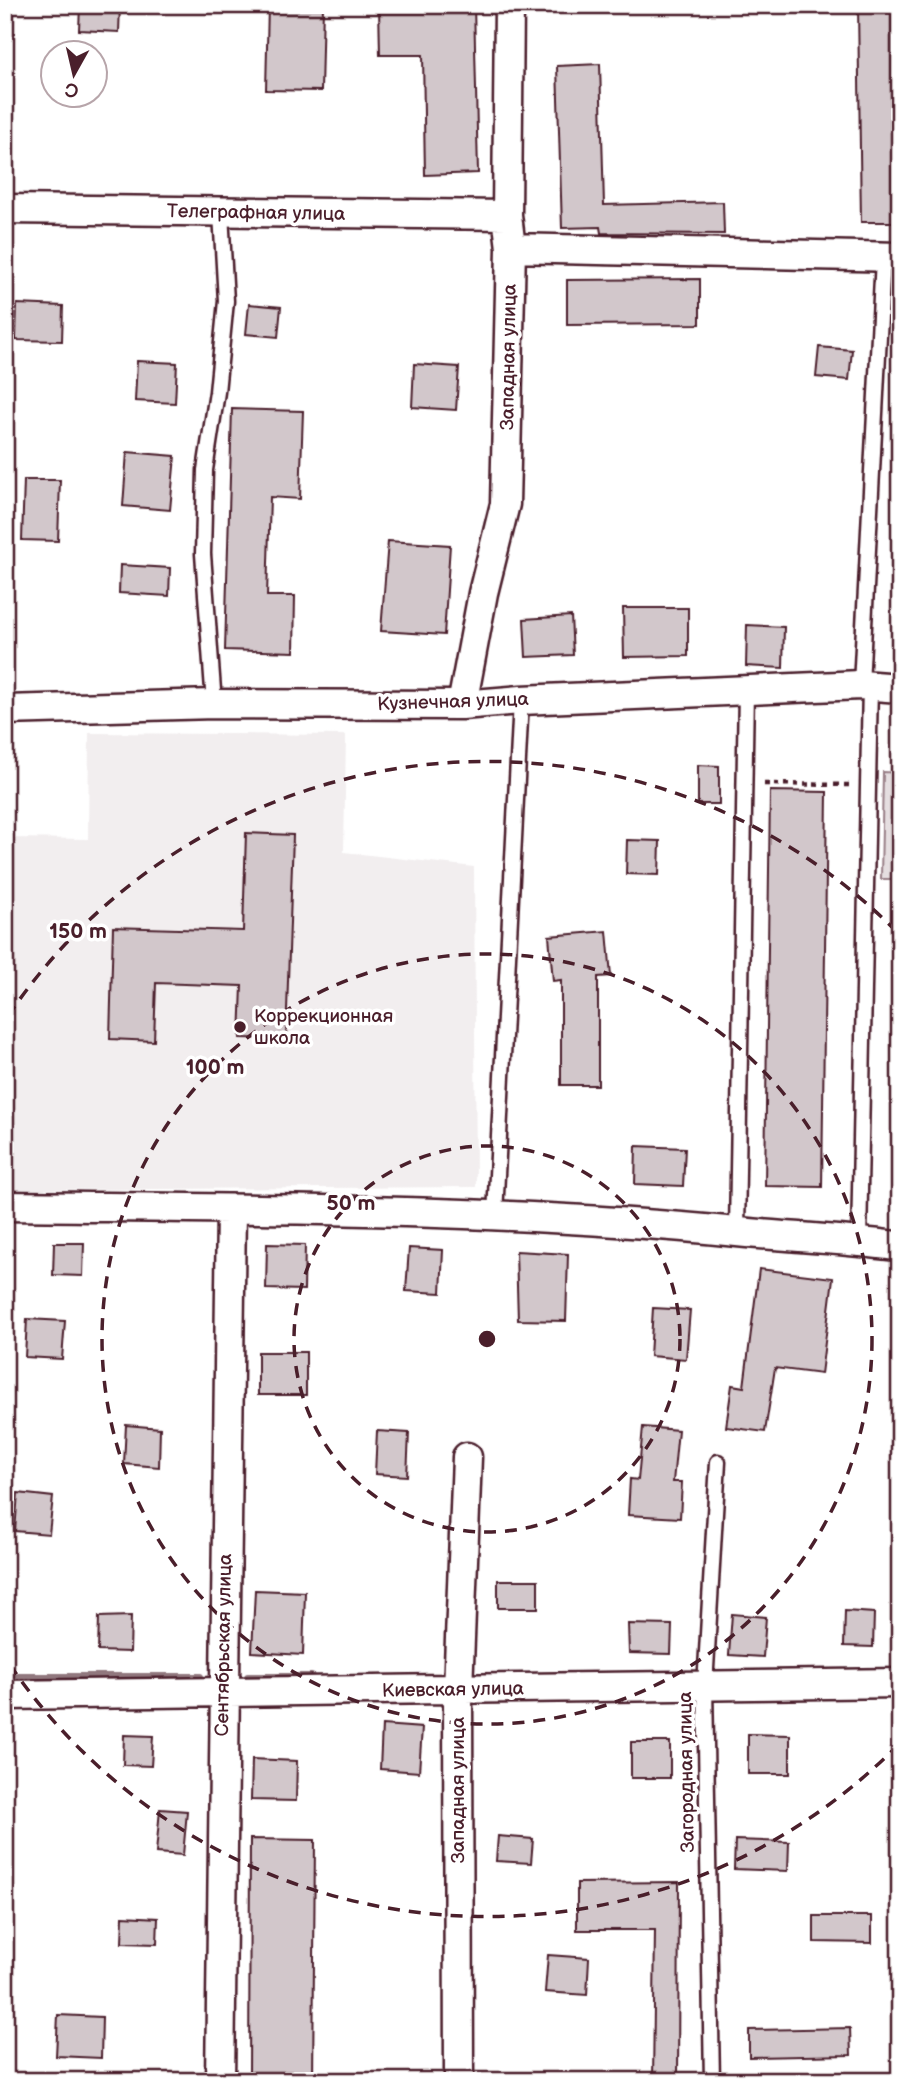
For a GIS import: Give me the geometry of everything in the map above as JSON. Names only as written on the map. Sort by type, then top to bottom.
[{"type":"street","name":"Западная улица","points":[[462,705],[483,593],[505,504],[511,248],[507,215],[509,5]]},
{"type":"street","name":"Телеграфная улица","points":[[5,209],[507,215]]},
{"type":"street","points":[[511,248],[891,258]]},
{"type":"street","name":"Кузнечная улица","points":[[5,710],[214,704],[462,705],[521,699],[865,685],[900,688]]},
{"type":"street","points":[[5,1206],[495,1215],[696,1226],[896,1246]]},
{"type":"street","name":"Сентябрьская улица","points":[[220,2081],[231,1209]]},
{"type":"street","name":"Западная улица","points":[[459,2081],[458,1690],[467,1457]]},
{"type":"street","name":"Киевская улица","points":[[5,1695],[900,1683]]},
{"type":"lane","points":[[214,704],[204,554],[205,470],[217,392],[226,300],[221,213]]},
{"type":"lane","points":[[859,1241],[868,786],[865,685],[891,258]]},
{"type":"lane","points":[[737,1232],[746,690]]},
{"type":"lane","points":[[495,1215],[521,699]]},
{"type":"lane","name":"Загородная улица","points":[[712,2081],[705,1686],[718,1462]]},
{"type":"path","points":[[745,784],[868,786]]},
{"type":"shaded area","name":"Коррекционная школа","points":[[89,733],[346,735],[344,852],[474,867],[476,1187],[5,1190],[5,838],[88,839]]},
{"type":"shaded area","points":[[883,772],[900,773],[900,879],[881,879]]},
{"type":"building","points":[[80,5],[120,5],[119,32],[79,30]]},
{"type":"building","points":[[268,5],[323,5],[321,91],[266,90]]},
{"type":"building","points":[[379,5],[474,5],[478,173],[425,175],[423,55],[380,55]]},
{"type":"building","points":[[858,5],[900,5],[900,222],[861,222]]},
{"type":"building","points":[[600,64],[604,205],[723,202],[724,234],[601,233],[600,227],[562,228],[557,66]]},
{"type":"building","points":[[700,279],[700,324],[567,325],[567,280]]},
{"type":"building","points":[[17,304],[63,306],[62,341],[16,340]]},
{"type":"building","points":[[249,304],[281,307],[278,337],[246,334]]},
{"type":"building","points":[[819,347],[852,350],[849,380],[816,377]]},
{"type":"building","points":[[137,361],[177,363],[175,403],[135,401]]},
{"type":"building","points":[[414,364],[459,367],[456,410],[412,407]]},
{"type":"building","points":[[232,409],[303,411],[300,499],[270,497],[267,596],[295,596],[294,652],[225,650]]},
{"type":"building","points":[[127,452],[175,456],[170,510],[123,506]]},
{"type":"building","points":[[24,480],[60,480],[58,541],[22,540]]},
{"type":"building","points":[[388,541],[450,545],[444,635],[381,631]]},
{"type":"building","points":[[120,565],[170,568],[169,596],[119,593]]},
{"type":"building","points":[[623,608],[688,608],[688,656],[624,657]]},
{"type":"building","points":[[571,616],[573,655],[526,657],[524,619]]},
{"type":"building","points":[[747,625],[784,627],[783,668],[746,666]]},
{"type":"building","points":[[698,765],[719,766],[719,804],[698,804]]},
{"type":"building","points":[[770,791],[827,792],[822,1187],[765,1186]]},
{"type":"building","points":[[246,833],[293,835],[286,1039],[240,1038],[242,986],[156,983],[154,1041],[110,1039],[113,927],[243,931]]},
{"type":"building","points":[[627,840],[660,841],[659,875],[626,874]]},
{"type":"building","points":[[607,931],[611,976],[598,977],[598,1085],[561,1085],[561,980],[553,981],[549,936]]},
{"type":"building","points":[[636,1146],[685,1148],[683,1186],[635,1184]]},
{"type":"building","points":[[54,1243],[84,1243],[83,1276],[53,1275]]},
{"type":"building","points":[[267,1244],[305,1245],[304,1290],[266,1289]]},
{"type":"building","points":[[409,1248],[443,1250],[441,1293],[406,1291]]},
{"type":"building","points":[[516,1251],[568,1254],[566,1321],[518,1320]]},
{"type":"building","points":[[759,1269],[833,1278],[821,1374],[775,1368],[765,1432],[726,1427],[732,1385],[744,1387]]},
{"type":"building","points":[[653,1308],[690,1310],[686,1359],[650,1356]]},
{"type":"building","points":[[27,1319],[65,1321],[62,1359],[25,1357]]},
{"type":"building","points":[[258,1352],[306,1352],[306,1395],[258,1395]]},
{"type":"building","points":[[126,1425],[160,1428],[159,1467],[124,1464]]},
{"type":"building","points":[[643,1427],[678,1430],[673,1482],[682,1482],[680,1518],[628,1515],[630,1479],[638,1480]]},
{"type":"building","points":[[377,1431],[409,1433],[407,1476],[375,1474]]},
{"type":"building","points":[[18,1493],[53,1497],[49,1534],[15,1531]]},
{"type":"building","points":[[498,1580],[538,1580],[538,1608],[498,1608]]},
{"type":"building","points":[[255,1590],[305,1592],[303,1655],[252,1652]]},
{"type":"building","points":[[845,1611],[874,1613],[873,1647],[844,1646]]},
{"type":"building","points":[[732,1614],[766,1617],[763,1657],[729,1655]]},
{"type":"building","points":[[131,1616],[130,1652],[98,1651],[99,1617]]},
{"type":"building","points":[[628,1624],[672,1625],[671,1654],[629,1653]]},
{"type":"building","points":[[382,1725],[422,1728],[419,1772],[380,1769]]},
{"type":"building","points":[[748,1734],[790,1735],[790,1774],[748,1774]]},
{"type":"building","points":[[124,1735],[153,1736],[151,1766],[123,1765]]},
{"type":"building","points":[[631,1742],[670,1742],[670,1778],[631,1778]]},
{"type":"building","points":[[252,1759],[297,1761],[296,1801],[251,1800]]},
{"type":"building","points":[[160,1809],[187,1811],[183,1855],[156,1853]]},
{"type":"building","points":[[498,1836],[533,1839],[531,1863],[496,1861]]},
{"type":"building","points":[[250,1839],[315,1840],[313,2081],[249,2081]]},
{"type":"building","points":[[735,1840],[789,1842],[788,1871],[734,1869]]},
{"type":"building","points":[[679,1882],[678,2081],[653,2081],[655,1930],[577,1930],[577,1883]]},
{"type":"building","points":[[123,1916],[158,1918],[157,1944],[122,1943]]},
{"type":"building","points":[[814,1916],[872,1916],[872,1943],[814,1942]]},
{"type":"building","points":[[548,1955],[589,1958],[587,1995],[545,1992]]},
{"type":"building","points":[[58,2015],[102,2017],[101,2058],[56,2056]]},
{"type":"building","points":[[850,2028],[851,2055],[749,2057],[749,2030]]},
{"type":"waterway","points":[[5,1677],[200,1677]]},
{"type":"waterway","points":[[248,1677],[311,1677]]},
{"type":"place","name":"Коррекционная школа","points":[[240,1027]]}]
